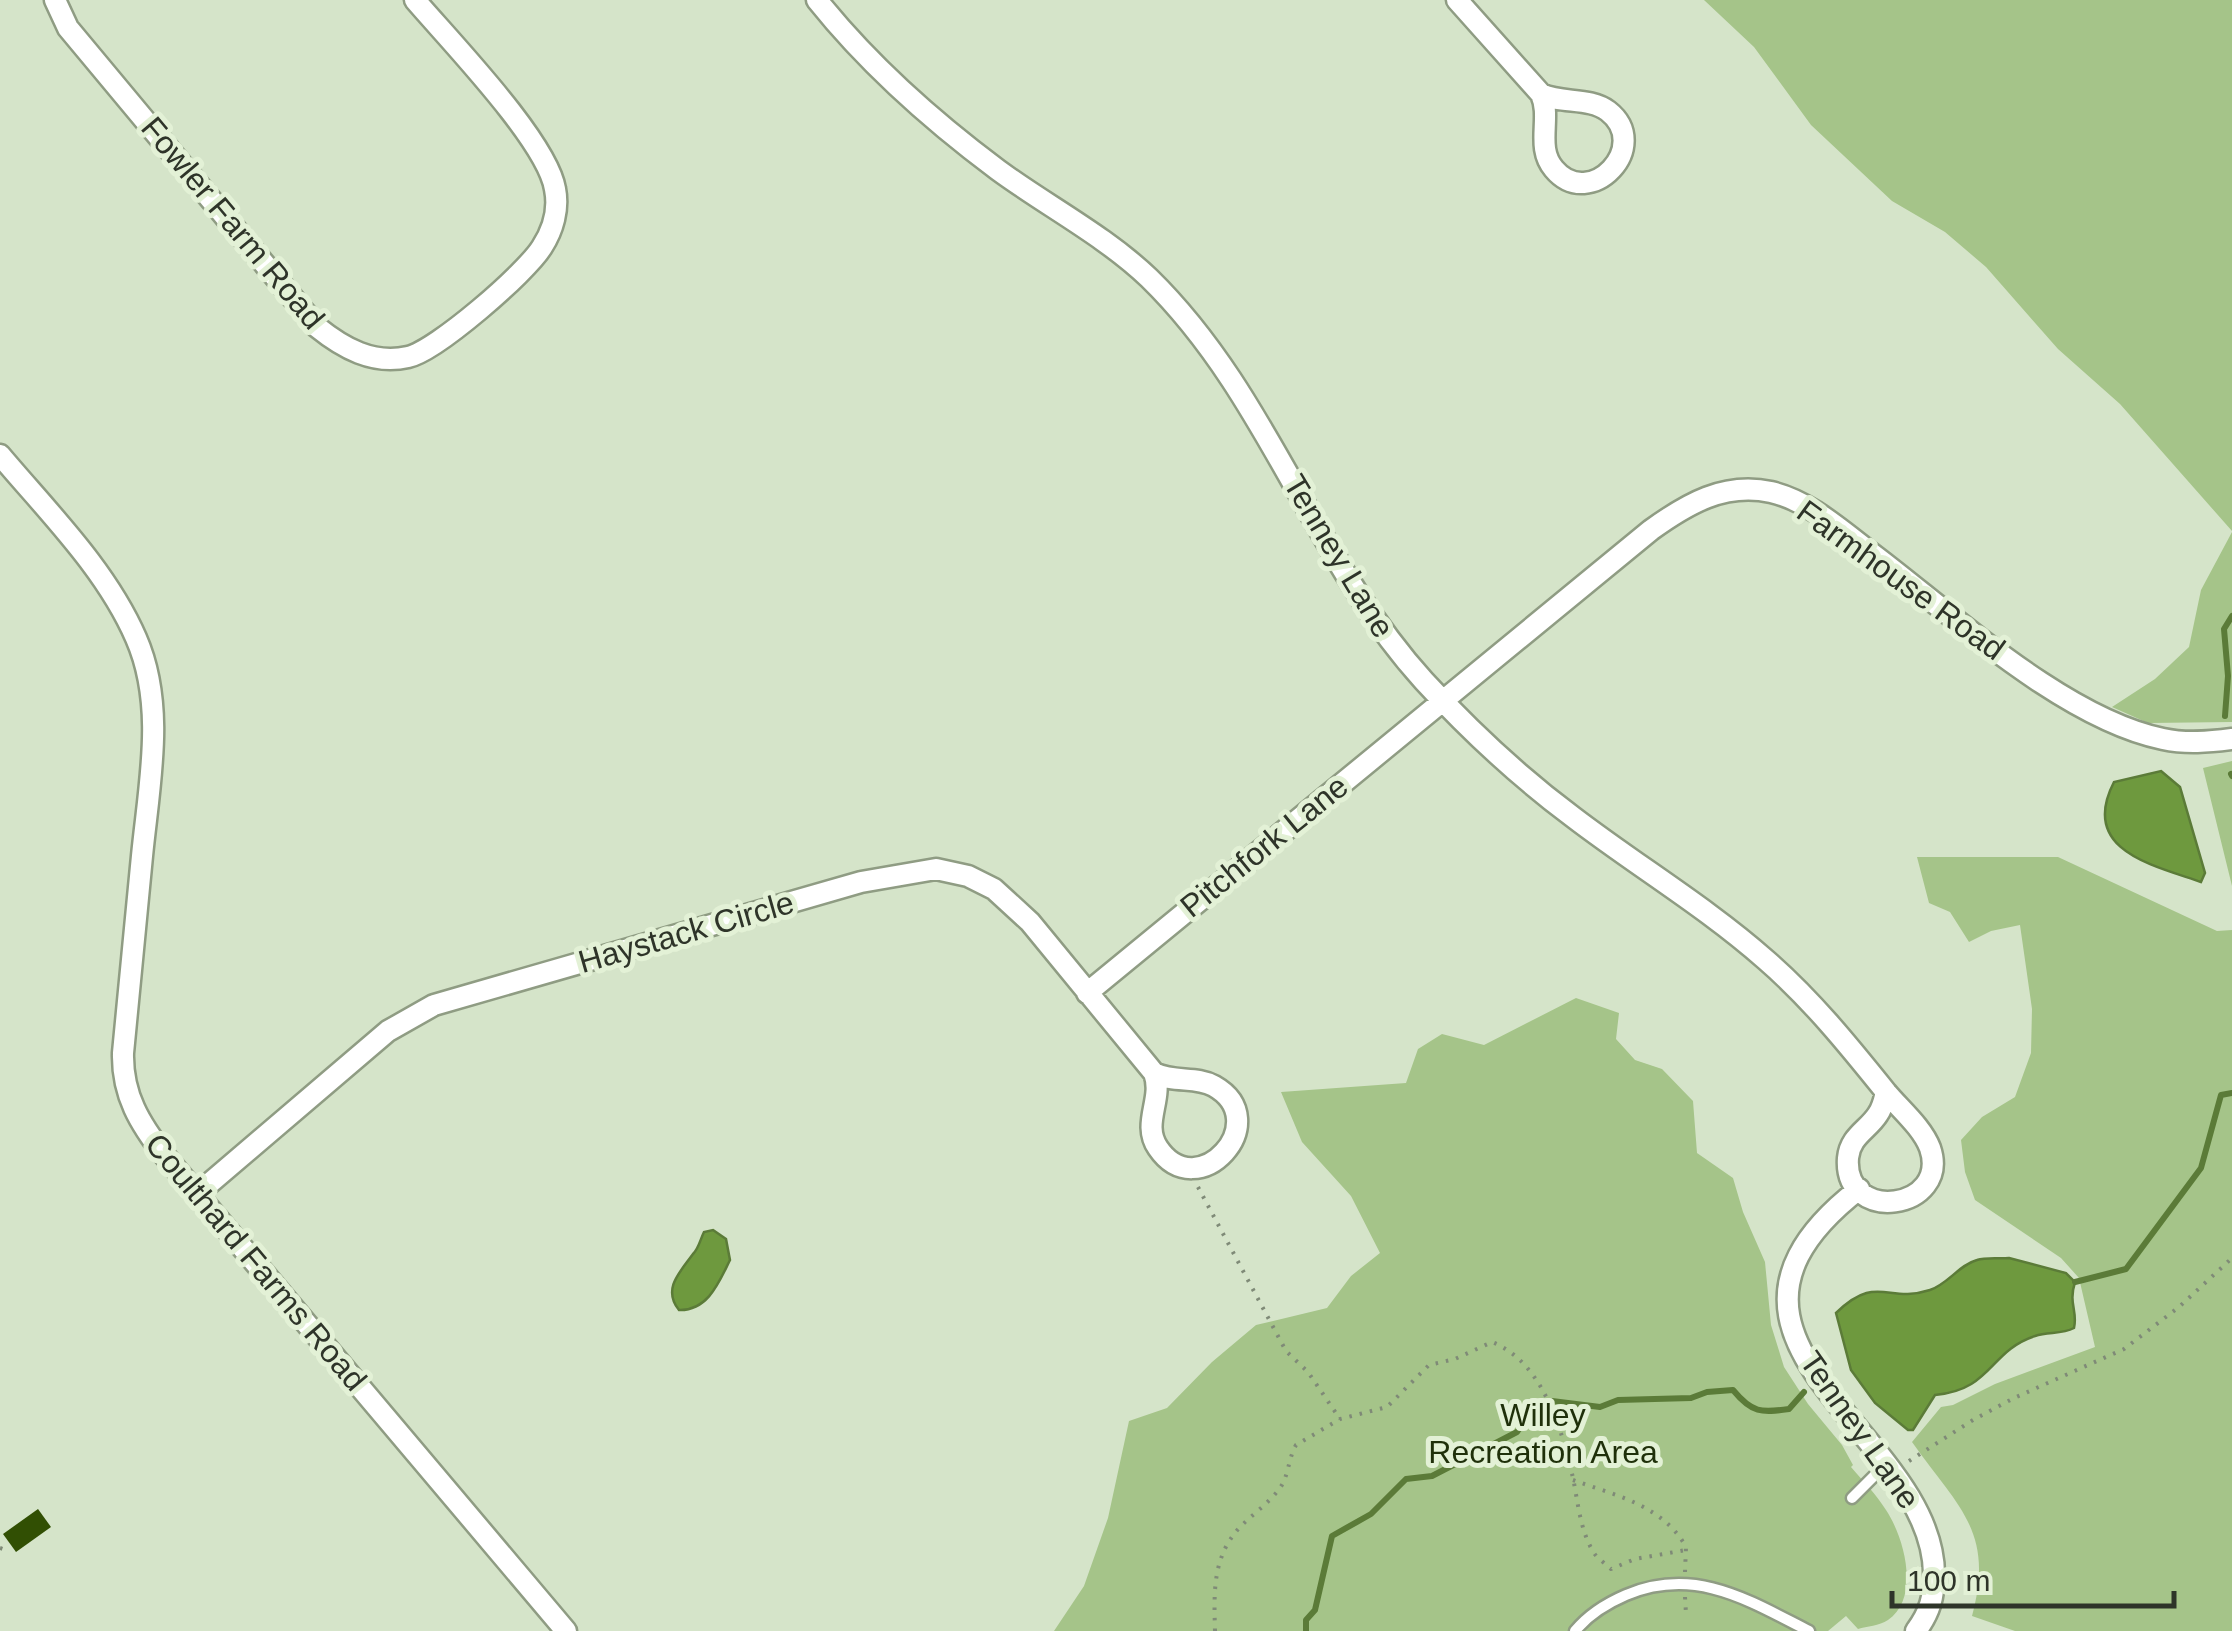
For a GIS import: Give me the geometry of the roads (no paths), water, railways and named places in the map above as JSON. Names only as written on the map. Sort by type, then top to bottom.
[{"type":"street","name":"Fowler Farm Road","points":[[54,0],[68,28],[317,326],[352,351],[384,359],[410,357],[430,348],[499,291],[544,244],[557,202],[553,177],[537,146],[415,0]]},
{"type":"street","name":"Tenney Lane","points":[[818,0],[880,71],[940,125],[1126,259],[1184,313],[1223,363],[1388,640],[1507,765],[1764,958],[1829,1023],[1928,1144],[1931,1170],[1918,1193],[1902,1202],[1876,1201],[1858,1189],[1838,1205],[1806,1242],[1791,1283],[1790,1312],[1816,1379],[1921,1515],[1933,1556],[1932,1604],[1916,1631]]},
{"type":"street","points":[[1457,0],[1540,94],[1547,114],[1545,150],[1556,171],[1577,182],[1593,182],[1608,175],[1623,148],[1622,132],[1614,118],[1595,104],[1540,94]]},
{"type":"street","name":"Coulthard Farms Road","points":[[0,455],[106,584],[144,656],[152,696],[154,740],[123,1069],[129,1098],[145,1130],[566,1631]]},
{"type":"street","name":"Farmhouse Road","points":[[1442,700],[1651,530],[1690,504],[1721,492],[1756,490],[1787,498],[1828,520],[2032,675],[2095,713],[2163,740],[2232,739]]},
{"type":"street","name":"Pitchfork Lane","points":[[1087,992],[1442,700]]},
{"type":"street","name":"Haystack Circle","points":[[198,1194],[380,1038],[422,1010],[880,878],[936,869],[981,881],[1018,909],[1154,1073]]},
{"type":"street","points":[[1154,1073],[1174,1081],[1210,1084],[1232,1104],[1236,1126],[1230,1148],[1213,1163],[1196,1167],[1170,1160],[1155,1144],[1150,1129],[1158,1093],[1154,1073]]},
{"type":"street","points":[[1858,1189],[1848,1169],[1849,1152],[1856,1136],[1882,1109],[1886,1092]]},
{"type":"lane","points":[[1852,1498],[1889,1469]]},
{"type":"lane","points":[[1575,1631],[1592,1612],[1616,1599],[1652,1585],[1679,1582],[1718,1589],[1810,1631]]},
{"type":"waterway","points":[[2225,716],[2228,676],[2224,629],[2232,616]]},
{"type":"waterway","points":[[2075,1282],[2126,1269],[2201,1168],[2221,1095],[2232,1093]]},
{"type":"waterway","points":[[1306,1631],[1306,1620],[1315,1610],[1332,1536],[1371,1514],[1406,1479],[1432,1476],[1517,1432],[1527,1418],[1552,1401],[1600,1407],[1618,1400],[1691,1398],[1733,1390],[1752,1407],[1771,1411],[1789,1409],[1804,1392]]},
{"type":"park label","name":"Willey Recreation Area","points":[[1543,1434]]}]
